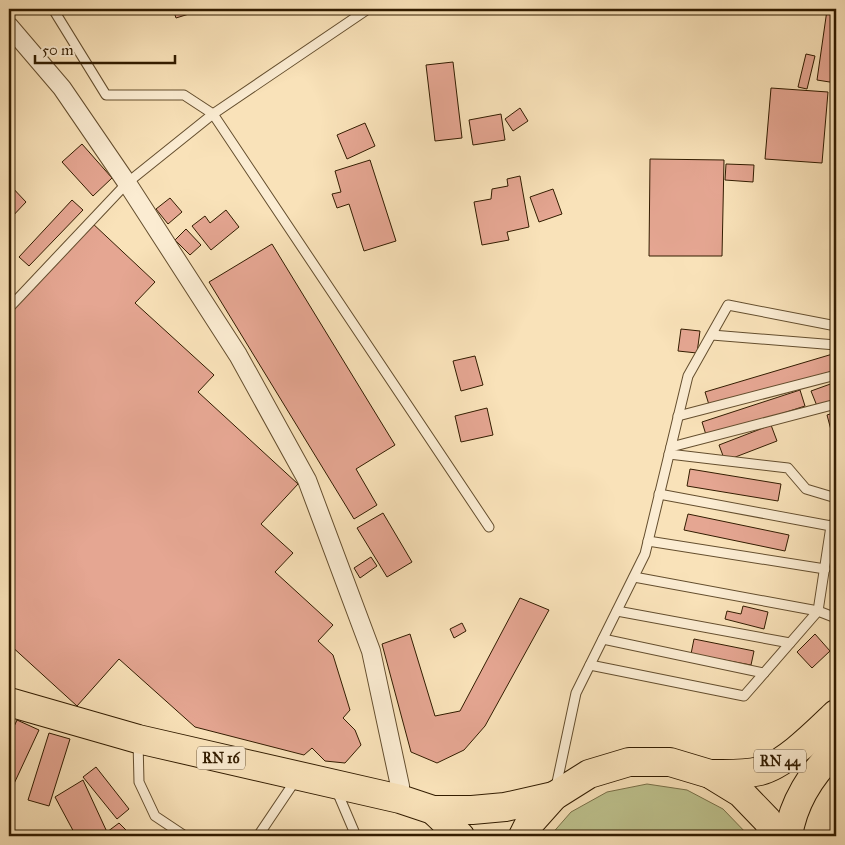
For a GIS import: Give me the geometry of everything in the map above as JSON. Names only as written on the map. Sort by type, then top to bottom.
[{"type":"main road","name":"RN 16","points":[[9,702],[138,739],[400,799],[433,810],[472,810],[505,807],[554,796]]},
{"type":"main road","name":"RN 44","points":[[710,774],[738,774],[759,771],[774,766],[836,714]]},
{"type":"main road","name":"RN 44","points":[[788,836],[795,807],[806,788],[836,750]]},
{"type":"main road","points":[[523,836],[529,824],[554,796],[589,774],[629,762],[670,762],[710,774],[741,793],[767,820],[776,836]]},
{"type":"main road","name":"RN 16","points":[[433,810],[460,836]]},
{"type":"street","points":[[9,26],[62,88],[127,183],[238,355],[307,480],[371,651],[400,786],[400,799]]},
{"type":"lane","points":[[52,9],[106,95],[184,95],[213,114],[489,527]]},
{"type":"lane","points":[[9,308],[127,183],[213,114],[368,9]]},
{"type":"lane","points":[[554,796],[576,693],[645,554],[688,376],[728,305],[836,326]]},
{"type":"lane","points":[[712,334],[836,345]]},
{"type":"lane","points":[[678,416],[836,375]]},
{"type":"lane","points":[[670,450],[836,404]]},
{"type":"lane","points":[[670,450],[788,468],[806,489],[836,498]]},
{"type":"lane","points":[[590,665],[744,696],[818,611],[824,570],[834,524],[659,494]]},
{"type":"lane","points":[[648,541],[824,570]]},
{"type":"lane","points":[[634,577],[818,611],[836,618]]},
{"type":"lane","points":[[617,611],[790,643]]},
{"type":"lane","points":[[603,639],[764,673]]},
{"type":"lane","points":[[138,739],[138,782],[155,816],[185,836]]},
{"type":"lane","points":[[258,836],[298,776]]},
{"type":"lane","points":[[334,784],[356,836]]},
{"type":"green space","points":[[647,784],[687,790],[723,809],[749,836],[550,836],[571,812],[607,792]]},
{"type":"building","points":[[173,9],[205,9],[176,18]]},
{"type":"building","points":[[827,10],[836,11],[836,83],[817,80]]},
{"type":"building","points":[[806,54],[815,56],[807,89],[798,87]]},
{"type":"building","points":[[453,62],[462,138],[435,141],[426,65]]},
{"type":"building","points":[[771,88],[828,92],[822,163],[765,159]]},
{"type":"building","points":[[520,108],[528,121],[513,131],[505,119]]},
{"type":"building","points":[[501,114],[505,140],[473,145],[469,120]]},
{"type":"building","points":[[365,123],[375,146],[347,159],[337,135]]},
{"type":"building","points":[[834,134],[836,134],[836,155],[831,154]]},
{"type":"building","points":[[82,144],[112,178],[93,196],[62,162]]},
{"type":"building","points":[[650,159],[724,160],[722,256],[649,256]]},
{"type":"building","points":[[370,160],[396,241],[364,251],[349,204],[337,208],[332,194],[341,192],[335,171]]},
{"type":"building","points":[[726,164],[754,165],[753,182],[725,180]]},
{"type":"building","points":[[520,176],[529,227],[507,232],[509,240],[482,245],[474,202],[491,199],[492,189],[508,186],[507,179]]},
{"type":"building","points":[[9,184],[26,202],[9,220]]},
{"type":"building","points":[[553,189],[562,214],[539,222],[530,197]]},
{"type":"building","points":[[170,198],[182,212],[168,224],[156,209]]},
{"type":"building","points":[[72,200],[83,210],[29,266],[19,257]]},
{"type":"building","points":[[226,210],[239,227],[211,250],[192,226],[205,216],[210,223]]},
{"type":"building","points":[[91,222],[155,282],[135,303],[214,375],[198,392],[298,484],[261,524],[293,553],[275,572],[333,625],[318,641],[333,655],[350,710],[343,718],[355,730],[361,745],[345,763],[325,761],[312,748],[304,755],[195,727],[119,659],[77,706],[9,644],[9,313]]},
{"type":"building","points":[[186,229],[201,245],[190,255],[175,240]]},
{"type":"building","points":[[272,244],[395,445],[356,469],[377,505],[354,519],[209,282]]},
{"type":"building","points":[[681,329],[700,331],[697,353],[678,351]]},
{"type":"building","points":[[836,353],[836,370],[710,408],[705,392]]},
{"type":"building","points":[[475,356],[483,385],[461,391],[453,361]]},
{"type":"building","points":[[836,382],[836,399],[817,406],[811,391]]},
{"type":"building","points":[[800,390],[805,406],[707,438],[702,422]]},
{"type":"building","points":[[487,408],[493,435],[461,442],[455,416]]},
{"type":"building","points":[[836,412],[836,429],[831,430],[827,415]]},
{"type":"building","points":[[771,425],[777,441],[725,461],[719,445]]},
{"type":"building","points":[[690,469],[781,484],[778,501],[687,486]]},
{"type":"building","points":[[383,513],[412,562],[387,577],[357,528]]},
{"type":"building","points":[[688,514],[789,535],[785,551],[684,530]]},
{"type":"building","points":[[371,557],[377,566],[360,578],[354,568]]},
{"type":"building","points":[[520,598],[549,610],[485,726],[464,750],[437,763],[411,752],[382,644],[410,634],[435,716],[460,711]]},
{"type":"building","points":[[743,606],[768,612],[764,629],[725,619],[727,611],[741,614]]},
{"type":"building","points":[[462,623],[466,631],[454,638],[450,629]]},
{"type":"building","points":[[815,634],[830,651],[812,668],[797,652]]},
{"type":"building","points":[[694,639],[754,651],[751,665],[691,654]]},
{"type":"building","points":[[17,720],[39,730],[12,788],[9,786],[9,732],[11,733]]},
{"type":"building","points":[[49,733],[70,739],[49,806],[28,800]]},
{"type":"building","points":[[96,767],[129,809],[117,819],[83,777]]},
{"type":"building","points":[[83,780],[107,832],[119,823],[127,831],[123,836],[76,836],[55,797]]}]
